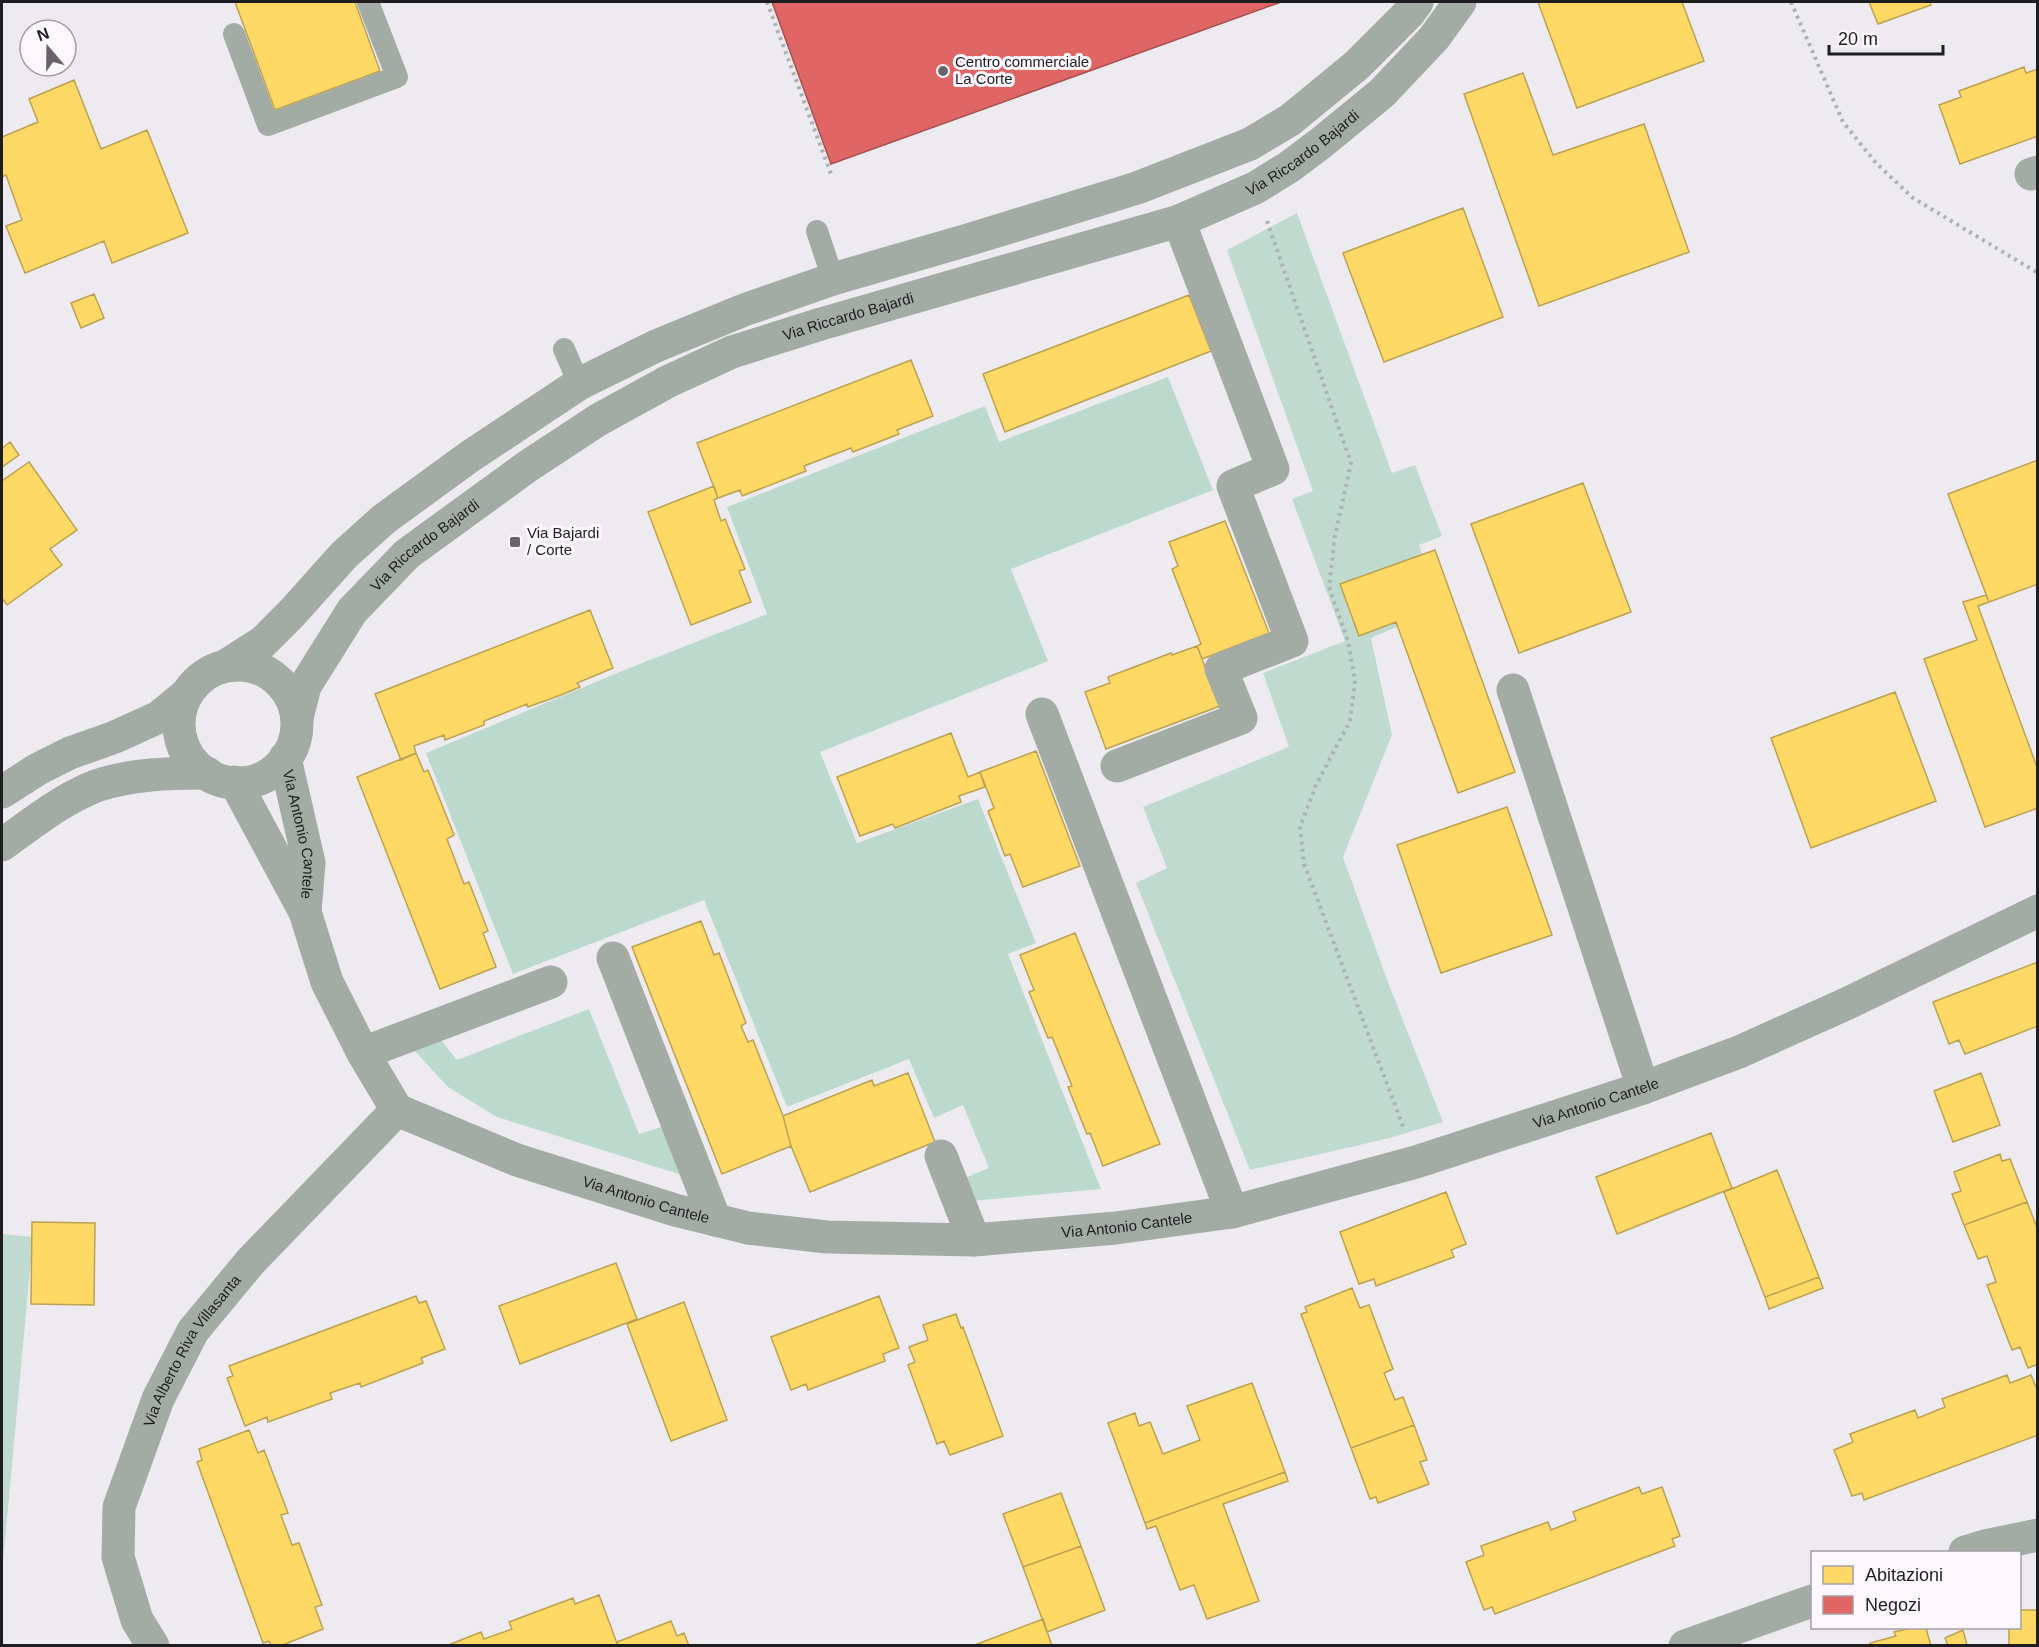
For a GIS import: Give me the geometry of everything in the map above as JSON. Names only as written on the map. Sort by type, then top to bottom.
[{"type":"street","points":[[2,792],[38,769],[70,753],[115,737],[159,717],[188,693],[205,675],[227,665],[263,642],[344,555],[384,519],[469,457],[579,384],[656,346],[744,310],[833,279],[1137,188],[1250,144],[1290,120],[1358,65],[1417,2]]},
{"type":"street","name":"Via Riccardo Bajardi","points":[[2,844],[64,803],[94,787],[127,779],[184,773],[250,781],[264,776],[276,768],[292,746],[305,686],[352,610],[407,554],[528,466],[598,420],[667,382],[732,352],[1179,221],[1255,188],[1289,167],[1382,93],[1434,38],[1460,2]]},
{"type":"street","points":[[1117,766],[1241,718],[1221,669],[1292,641],[1233,486],[1273,469],[1179,221]]},
{"type":"street","points":[[227,665],[243,665],[259,669],[273,677],[285,688],[293,702],[297,718]]},
{"type":"street","points":[[1513,690],[1643,1088]]},
{"type":"street","points":[[188,693],[180,714],[180,737],[185,751],[195,764],[221,778]]},
{"type":"street","points":[[1042,714],[1232,1212]]},
{"type":"street","name":"Via Antonio Cantele","points":[[285,758],[309,863],[305,912]]},
{"type":"street","name":"Via Antonio Cantele","points":[[221,778],[305,912],[327,982],[363,1053],[397,1110],[517,1160],[675,1210],[748,1228],[827,1237],[974,1240],[1116,1228],[1232,1212],[1416,1161],[1643,1088],[1739,1052],[1846,1004],[2037,911]]},
{"type":"street","points":[[613,958],[715,1220]]},
{"type":"street","points":[[363,1053],[551,982]]},
{"type":"street","name":"Via Alberto Riva Villasanta","points":[[153,1646],[137,1620],[118,1557],[118,1527],[119,1507],[158,1399],[193,1331],[251,1261],[397,1110]]},
{"type":"street","points":[[941,1156],[974,1240]]},
{"type":"street","points":[[1968,1551],[2037,1535]]},
{"type":"street","points":[[1685,1646],[1811,1601]]},
{"type":"lane","points":[[234,34],[268,125],[397,77],[368,2]]},
{"type":"lane","points":[[817,231],[833,279]]},
{"type":"lane","points":[[564,349],[579,384]]},
{"type":"path","points":[[767,2],[831,174]]},
{"type":"path","points":[[1791,2],[1843,122],[1876,163],[1913,198],[2037,273]]},
{"type":"path","points":[[1267,220],[1351,463],[1335,536],[1329,587],[1348,641],[1355,681],[1350,721],[1316,785],[1300,827],[1304,864],[1407,1136]]},
{"type":"green space","points":[[1297,213],[1392,473],[1415,465],[1442,536],[1419,545],[1441,608],[1371,638],[1392,735],[1343,857],[1386,977],[1443,1122],[1390,1138],[1250,1170],[1136,883],[1167,868],[1143,807],[1289,747],[1263,673],[1345,641],[1292,499],[1313,491],[1227,250]]},
{"type":"green space","points":[[1168,377],[1213,490],[1011,569],[1048,661],[820,752],[857,843],[978,799],[1036,943],[1008,954],[1101,1189],[971,1201],[962,1179],[989,1168],[963,1105],[934,1118],[909,1059],[787,1107],[704,900],[513,974],[426,753],[627,669],[767,614],[727,507],[985,406],[999,442]]},
{"type":"green space","points":[[589,1009],[639,1134],[664,1126],[682,1175],[497,1117],[448,1087],[412,1048],[440,1039],[457,1060]]},
{"type":"green space","points":[[2,1234],[33,1237],[2,1573]]},
{"type":"building: Abitazioni","points":[[235,2],[355,2],[380,71],[275,110]]},
{"type":"building: Abitazioni","points":[[1538,2],[1682,2],[1704,61],[1577,108]]},
{"type":"building: Abitazioni","points":[[1869,2],[1930,2],[1931,5],[1878,24]]},
{"type":"building: Abitazioni","points":[[2024,67],[2026,73],[2038,69],[2038,136],[1960,164],[1939,105],[1961,97],[1959,91]]},
{"type":"building: Abitazioni","points":[[1523,73],[1553,155],[1644,124],[1689,252],[1539,306],[1464,94]]},
{"type":"building: Abitazioni","points":[[74,80],[101,149],[147,130],[188,233],[112,263],[104,241],[25,273],[6,226],[22,220],[6,175],[2,177],[2,137],[38,122],[29,99]]},
{"type":"building: Abitazioni","points":[[1463,208],[1503,317],[1384,362],[1343,253]]},
{"type":"building: Abitazioni","points":[[94,294],[104,318],[81,328],[71,303]]},
{"type":"building: Abitazioni","points":[[1189,295],[1211,351],[1005,432],[983,374]]},
{"type":"building: Abitazioni","points":[[911,360],[933,416],[897,430],[899,434],[853,452],[851,448],[804,466],[806,471],[742,496],[740,490],[718,498],[697,443]]},
{"type":"building: Abitazioni","points":[[10,442],[19,455],[2,467],[2,448]]},
{"type":"building: Abitazioni","points":[[2038,460],[2038,584],[1989,602],[1948,494]]},
{"type":"building: Abitazioni","points":[[29,462],[77,530],[50,549],[62,565],[7,605],[2,598],[2,481]]},
{"type":"building: Abitazioni","points":[[1583,483],[1631,612],[1519,653],[1471,524]]},
{"type":"building: Abitazioni","points":[[714,486],[718,498],[714,500],[721,521],[725,519],[745,569],[739,571],[751,602],[691,625],[648,512]]},
{"type":"building: Abitazioni","points":[[1225,521],[1269,633],[1202,659],[1197,646],[1201,644],[1172,569],[1178,566],[1169,542]]},
{"type":"building: Abitazioni","points":[[1435,550],[1515,772],[1458,793],[1396,622],[1359,636],[1340,584]]},
{"type":"building: Abitazioni","points":[[1986,595],[1989,602],[1978,606],[2038,770],[2038,808],[1985,827],[1924,659],[1977,640],[1963,602]]},
{"type":"building: Abitazioni","points":[[590,610],[613,668],[577,683],[580,687],[561,695],[528,707],[527,704],[484,721],[484,725],[445,740],[444,735],[414,746],[416,753],[401,760],[375,694]]},
{"type":"building: Abitazioni","points":[[1197,646],[1220,706],[1106,749],[1085,692],[1110,683],[1108,677],[1171,653],[1172,655]]},
{"type":"building: Abitazioni","points":[[1895,692],[1936,801],[1811,848],[1771,738]]},
{"type":"building: Abitazioni","points":[[951,733],[968,777],[980,772],[985,787],[959,796],[961,802],[895,828],[893,824],[860,836],[837,777]]},
{"type":"building: Abitazioni","points":[[1036,751],[1080,866],[1023,887],[1010,854],[1005,856],[988,811],[994,808],[980,772]]},
{"type":"building: Abitazioni","points":[[416,753],[424,772],[428,770],[454,835],[447,839],[464,884],[469,882],[488,931],[483,933],[496,967],[440,989],[357,777]]},
{"type":"building: Abitazioni","points":[[1507,807],[1552,935],[1441,973],[1397,845]]},
{"type":"building: Abitazioni","points":[[701,921],[714,955],[719,953],[746,1023],[741,1026],[748,1042],[753,1040],[783,1116],[791,1146],[722,1174],[632,947]]},
{"type":"building: Abitazioni","points":[[1075,933],[1160,1144],[1103,1166],[1068,1087],[1072,1086],[1052,1037],[1048,1038],[1029,992],[1034,990],[1020,955]]},
{"type":"building: Abitazioni","points":[[2038,962],[2038,1026],[1965,1054],[1959,1040],[1949,1044],[1933,1002]]},
{"type":"building: Abitazioni","points":[[908,1073],[935,1142],[810,1192],[791,1146],[783,1116],[872,1080],[874,1086]]},
{"type":"building: Abitazioni","points":[[1981,1073],[2000,1125],[1953,1142],[1934,1091]]},
{"type":"building: Abitazioni","points":[[1711,1133],[1732,1188],[1617,1234],[1596,1177]]},
{"type":"building: Abitazioni","points":[[2000,1154],[2002,1161],[2010,1159],[2027,1202],[1964,1225],[1952,1194],[1961,1191],[1954,1172]]},
{"type":"building: Abitazioni","points":[[1777,1170],[1819,1277],[1765,1297],[1724,1192]]},
{"type":"building: Abitazioni","points":[[1446,1192],[1466,1244],[1451,1250],[1454,1257],[1376,1286],[1374,1279],[1359,1284],[1340,1232]]},
{"type":"building: Abitazioni","points":[[2027,1202],[2038,1230],[2038,1364],[2028,1368],[2020,1347],[2012,1350],[1987,1285],[1996,1282],[1987,1256],[1978,1259],[1964,1225]]},
{"type":"building: Abitazioni","points":[[32,1222],[95,1223],[94,1305],[31,1304]]},
{"type":"building: Abitazioni","points":[[616,1263],[637,1319],[520,1364],[499,1306]]},
{"type":"building: Abitazioni","points":[[1819,1277],[1823,1288],[1769,1309],[1765,1297]]},
{"type":"building: Abitazioni","points":[[1352,1288],[1360,1308],[1369,1305],[1393,1369],[1384,1373],[1395,1400],[1403,1397],[1414,1425],[1351,1448],[1301,1314],[1307,1312],[1305,1307]]},
{"type":"building: Abitazioni","points":[[416,1296],[419,1303],[426,1301],[445,1349],[421,1358],[423,1363],[361,1387],[360,1383],[330,1393],[332,1399],[268,1422],[267,1417],[245,1426],[227,1378],[233,1376],[229,1366]]},
{"type":"building: Abitazioni","points":[[879,1296],[899,1348],[883,1354],[885,1361],[808,1390],[806,1384],[791,1390],[771,1337]]},
{"type":"building: Abitazioni","points":[[684,1302],[727,1420],[671,1441],[627,1324]]},
{"type":"building: Abitazioni","points":[[956,1314],[961,1328],[963,1327],[1003,1436],[950,1455],[944,1441],[937,1444],[908,1365],[915,1362],[909,1347],[928,1340],[923,1325]]},
{"type":"building: Abitazioni","points":[[2007,1375],[2010,1383],[2031,1375],[2038,1392],[2038,1435],[1864,1500],[1862,1493],[1852,1496],[1834,1450],[1853,1442],[1850,1434],[1915,1410],[1918,1418],[1945,1407],[1942,1399]]},
{"type":"building: Abitazioni","points":[[1252,1383],[1285,1472],[1145,1523],[1108,1423],[1135,1413],[1139,1426],[1150,1422],[1163,1454],[1200,1440],[1187,1406]]},
{"type":"building: Abitazioni","points":[[1414,1425],[1427,1460],[1420,1462],[1429,1484],[1378,1503],[1376,1497],[1370,1499],[1351,1448]]},
{"type":"building: Abitazioni","points":[[249,1430],[258,1453],[264,1450],[288,1513],[281,1515],[292,1545],[299,1543],[322,1605],[315,1607],[323,1629],[280,1646],[271,1646],[269,1641],[263,1643],[197,1462],[202,1460],[199,1449]]},
{"type":"building: Abitazioni","points":[[1285,1472],[1288,1481],[1223,1504],[1259,1601],[1207,1619],[1194,1585],[1180,1590],[1156,1526],[1147,1529],[1145,1523]]},
{"type":"building: Abitazioni","points":[[1639,1487],[1642,1494],[1662,1487],[1680,1536],[1672,1539],[1675,1546],[1495,1614],[1492,1607],[1484,1610],[1466,1562],[1484,1555],[1481,1546],[1548,1522],[1551,1530],[1576,1520],[1573,1512]]},
{"type":"building: Abitazioni","points":[[1061,1493],[1081,1546],[1023,1567],[1003,1514]]},
{"type":"building: Abitazioni","points":[[1081,1546],[1105,1610],[1047,1632],[1023,1567]]},
{"type":"building: Abitazioni","points":[[599,1595],[618,1646],[446,1646],[481,1632],[484,1639],[512,1629],[509,1622],[573,1598],[575,1604]]},
{"type":"building: Abitazioni","points":[[2021,1610],[2038,1610],[2038,1646],[2009,1646],[2009,1629],[2021,1629]]},
{"type":"building: Abitazioni","points":[[1043,1619],[1052,1646],[972,1646]]},
{"type":"building: Abitazioni","points":[[671,1621],[677,1636],[684,1633],[689,1646],[618,1646],[617,1642]]},
{"type":"building: Abitazioni","points":[[1907,1629],[1926,1629],[1931,1646],[1870,1646],[1870,1643],[1896,1636],[1894,1632]]},
{"type":"building: Abitazioni","points":[[1963,1630],[1967,1645],[1948,1646],[1945,1638]]},
{"type":"building: Negozi","name":"Centro commerciale La Corte","points":[[772,2],[1281,2],[831,164]]},
{"type":"place","name":"Centro commerciale La Corte","points":[[943,71]]},
{"type":"place","name":"Via Bajardi / Corte","points":[[515,542]]}]
